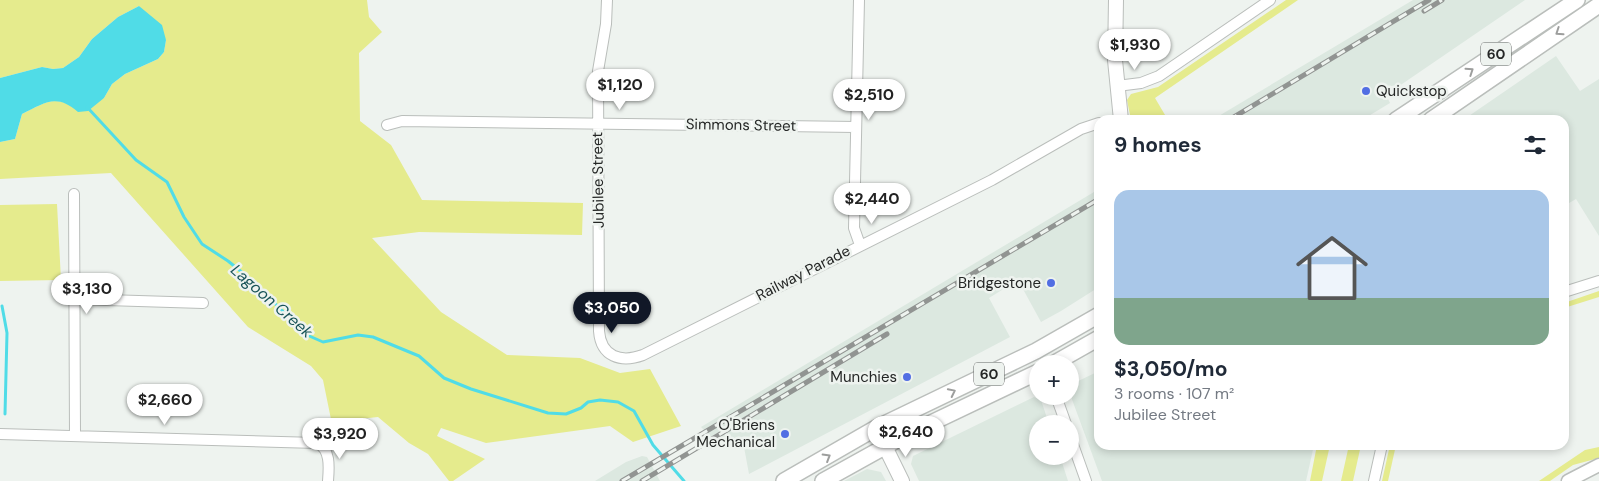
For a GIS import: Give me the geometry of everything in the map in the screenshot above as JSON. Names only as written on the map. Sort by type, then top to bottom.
[{"type":"main road","points":[[1116,0],[1118,115]]},
{"type":"main road","name":"60","points":[[1404,115],[1577,0]]},
{"type":"main road","name":"60","points":[[1438,115],[1599,5]]},
{"type":"main road","name":"60","points":[[784,481],[876,428],[1028,355],[1094,319]]},
{"type":"main road","points":[[1069,355],[1094,341]]},
{"type":"main road","name":"60","points":[[823,481],[885,447],[1029,376]]},
{"type":"main road","points":[[876,428],[902,481]]},
{"type":"street","name":"Jubilee Street","points":[[606,0],[606,24],[598,71],[599,331],[602,345],[612,356]]},
{"type":"street","points":[[859,0],[854,228],[860,244]]},
{"type":"street","points":[[1117,86],[1141,83],[1159,76],[1270,0]]},
{"type":"street","name":"Simmons Street","points":[[387,125],[402,121],[856,127]]},
{"type":"street","name":"Railway Parade","points":[[612,356],[626,360],[643,355],[1000,175],[1081,129],[1094,125]]},
{"type":"street","points":[[74,194],[74,436]]},
{"type":"street","points":[[1569,290],[1599,281]]},
{"type":"street","points":[[74,299],[202,303]]},
{"type":"street","points":[[0,434],[317,443],[324,445],[327,452],[328,481]]},
{"type":"street","points":[[1374,481],[1381,450]]},
{"type":"street","points":[[1079,461],[1086,481]]},
{"type":"street","points":[[1568,481],[1599,465]]},
{"type":"shaded area","points":[[1413,0],[1525,0],[1386,95],[1390,103],[1370,115],[1220,115]]},
{"type":"shaded area","points":[[1556,56],[1580,91],[1599,79],[1599,236],[1576,199],[1569,203],[1569,115],[1470,115]]},
{"type":"shaded area","points":[[1094,192],[1094,290],[1061,311],[1041,322],[1018,280],[989,298],[1010,337],[749,474],[744,447],[739,439],[717,443],[701,427]]},
{"type":"shaded area","points":[[1094,373],[1094,450],[1313,450],[1306,481],[1102,481],[1074,405],[1079,405],[1079,381]]},
{"type":"shaded area","points":[[1029,399],[1029,405],[1043,405],[1046,415],[1029,415],[1029,465],[1063,465],[1068,481],[919,481],[911,464],[913,456]]},
{"type":"shaded area","points":[[642,456],[647,457],[660,481],[595,481],[626,462]]},
{"type":"shaded area","points":[[867,469],[881,472],[886,481],[844,481]]},
{"type":"green space","points":[[0,0],[367,0],[369,17],[382,32],[359,53],[360,121],[391,145],[422,200],[583,203],[582,235],[419,232],[372,238],[441,312],[507,355],[580,358],[620,373],[650,369],[681,426],[633,442],[610,426],[486,443],[441,428],[437,436],[485,459],[453,481],[449,481],[428,454],[409,443],[378,417],[359,419],[353,443],[333,429],[323,380],[311,366],[248,327],[111,173],[0,179],[0,142],[15,139],[22,114],[44,103],[57,101],[63,102],[78,111],[104,98],[112,84],[125,74],[158,59],[164,52],[166,40],[139,6],[118,17],[92,39],[79,57],[63,68],[42,67],[0,78]]},
{"type":"green space","points":[[1286,0],[1298,0],[1155,98],[1165,115],[1130,115],[1127,100],[1131,94],[1158,87]]},
{"type":"green space","points":[[57,204],[61,280],[0,281],[0,205]]},
{"type":"green space","points":[[1599,291],[1599,297],[1569,306],[1569,301]]},
{"type":"green space","points":[[1599,447],[1599,458],[1573,465],[1550,481],[1539,481],[1585,450]]},
{"type":"green space","points":[[1316,450],[1329,450],[1322,481],[1310,481]]},
{"type":"green space","points":[[1348,450],[1360,450],[1353,481],[1341,481]]},
{"type":"green space","points":[[1389,450],[1395,450],[1388,481],[1382,481]]},
{"type":"water","points":[[139,6],[162,25],[166,40],[164,52],[158,59],[125,74],[112,84],[104,98],[88,111],[78,112],[70,106],[57,101],[44,104],[22,114],[15,139],[0,142],[0,78],[42,67],[63,68],[79,57],[92,39],[118,17]]},
{"type":"waterway","name":"Lagoon Creek","points":[[87,107],[136,160],[167,182],[184,217],[202,244],[249,278],[307,335],[323,342],[358,335],[373,337],[419,356],[444,378],[471,389],[548,413],[566,414],[581,408],[588,402],[600,400],[618,402],[634,411],[653,445],[684,481]]},
{"type":"waterway","points":[[2,306],[7,333],[5,414]]},
{"type":"railway","points":[[1237,115],[1429,0]]},
{"type":"railway","points":[[1424,11],[1442,0]]},
{"type":"railway","points":[[622,481],[1094,202]]},
{"type":"railway","points":[[642,481],[887,334]]},
{"type":"place","name":"Quickstop","points":[[1366,91]]},
{"type":"place","name":"Bridgestone","points":[[1051,283]]},
{"type":"place","name":"Munchies","points":[[907,377]]},
{"type":"place","name":"O'Briens Mechanical","points":[[785,434]]}]
